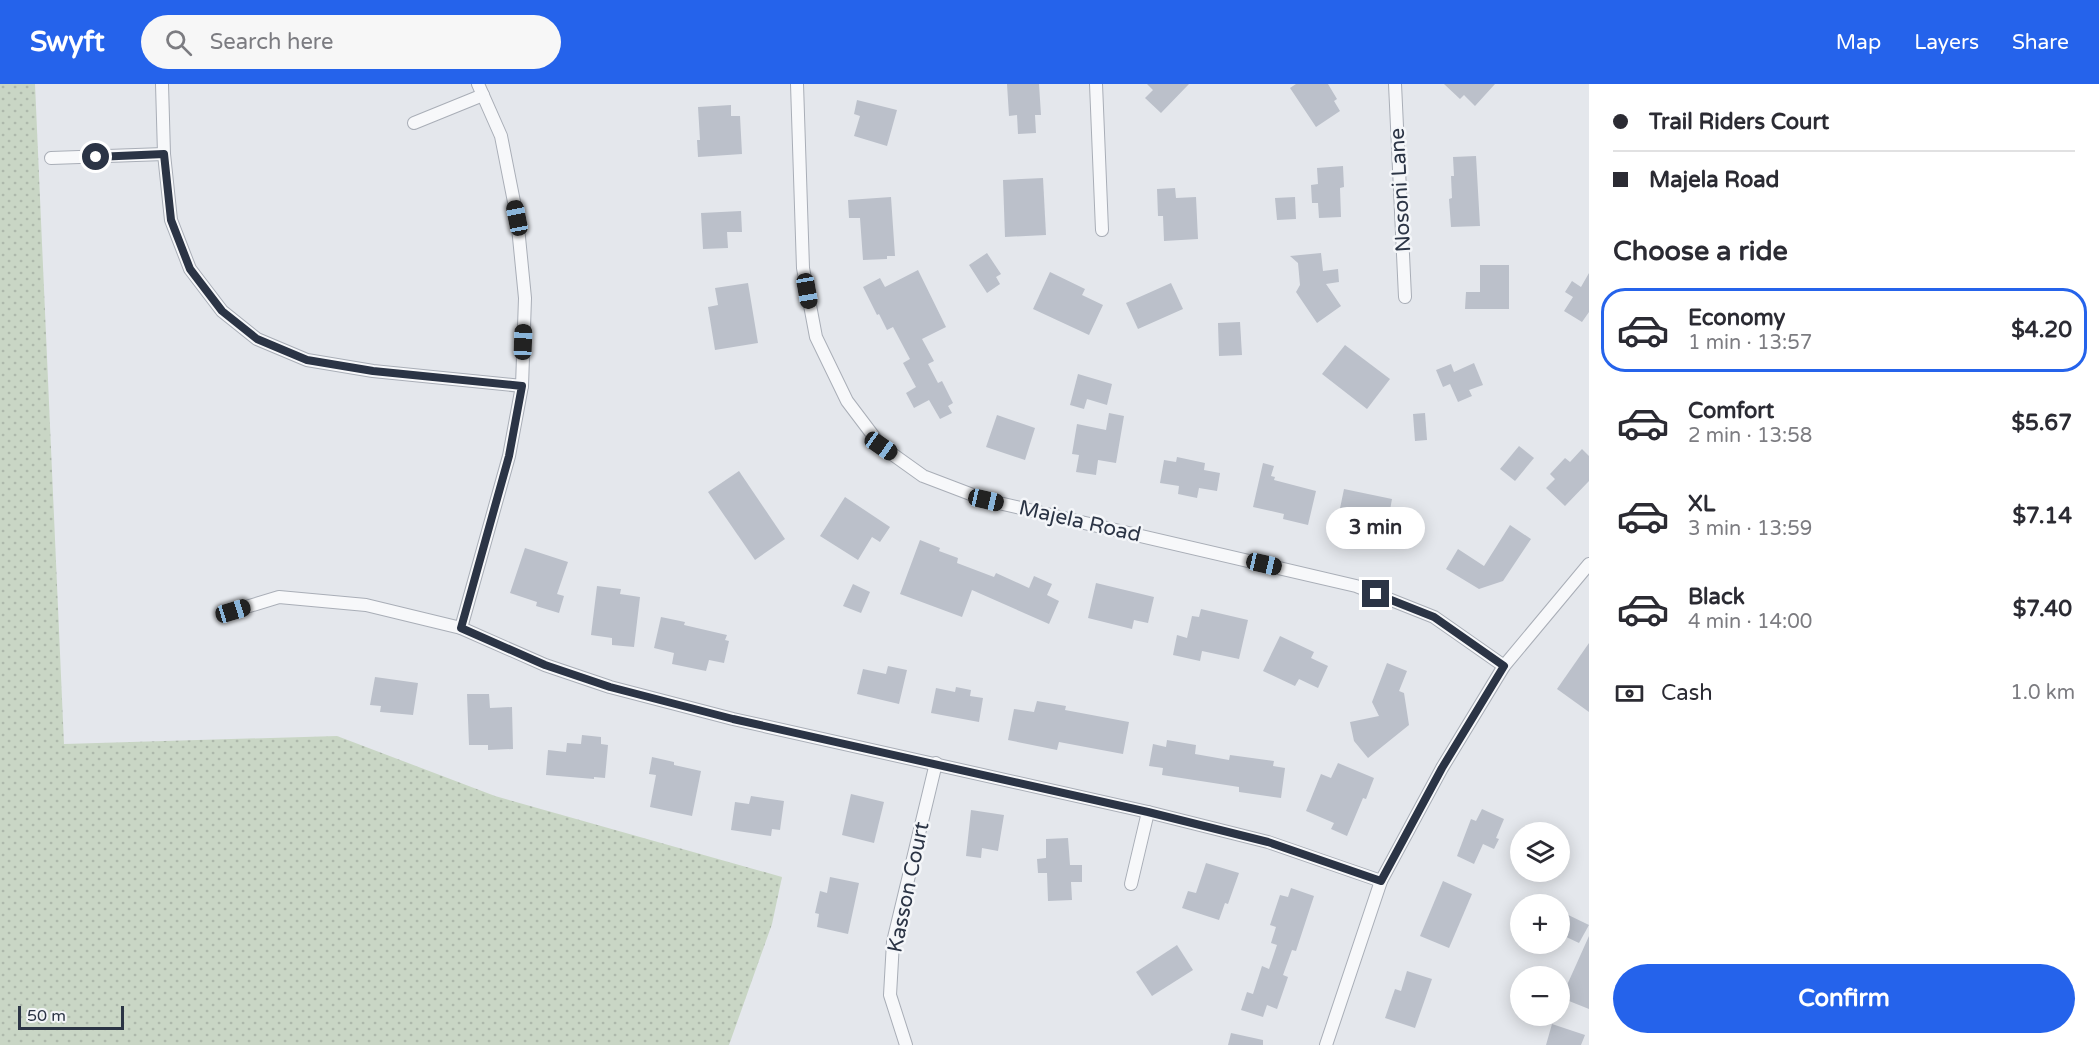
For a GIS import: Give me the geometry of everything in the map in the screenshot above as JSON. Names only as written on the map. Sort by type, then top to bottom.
[{"type":"street","points":[[162,84],[164,154],[171,220],[190,269],[222,311],[257,339],[307,360],[373,371],[522,386]]},
{"type":"street","name":"Majela Road","points":[[797,84],[803,268],[816,337],[847,401],[881,446],[923,476],[986,500],[1356,586],[1434,617],[1504,666]]},
{"type":"street","points":[[1096,84],[1102,230]]},
{"type":"street","name":"Nosoni Lane","points":[[1395,84],[1405,297]]},
{"type":"street","points":[[414,123],[480,90],[501,136],[517,218],[525,298],[522,386],[509,456],[461,628]]},
{"type":"street","points":[[51,158],[164,154]]},
{"type":"street","points":[[1326,1045],[1381,881],[1442,768],[1504,666],[1589,564]]},
{"type":"street","points":[[233,611],[279,597],[366,605],[461,628],[545,665],[610,687],[733,719],[936,763],[1268,842],[1381,881]]},
{"type":"street","name":"Kasson Court","points":[[906,1045],[890,995],[893,942],[936,763]]},
{"type":"street","points":[[1131,884],[1148,812]]},
{"type":"green space","points":[[0,84],[35,84],[64,744],[337,736],[495,796],[782,877],[772,924],[729,1045],[0,1045]]},
{"type":"building","points":[[1007,84],[1039,84],[1041,115],[1035,115],[1036,133],[1018,134],[1017,115],[1009,116]]},
{"type":"building","points":[[1147,84],[1189,84],[1161,113],[1145,98],[1153,90]]},
{"type":"building","points":[[1296,84],[1328,84],[1337,99],[1334,101],[1340,111],[1316,127],[1290,88]]},
{"type":"building","points":[[1444,84],[1495,84],[1475,106],[1464,95],[1460,99]]},
{"type":"building","points":[[857,100],[897,110],[887,146],[854,136],[860,116],[854,114]]},
{"type":"building","points":[[731,105],[731,116],[740,116],[742,154],[698,157],[697,140],[700,140],[698,107]]},
{"type":"building","points":[[1476,156],[1480,226],[1451,227],[1449,199],[1452,198],[1453,157]]},
{"type":"building","points":[[1343,166],[1344,187],[1340,188],[1341,217],[1319,218],[1318,203],[1312,203],[1311,185],[1318,184],[1317,168]]},
{"type":"building","points":[[1043,178],[1046,235],[1005,237],[1003,180]]},
{"type":"building","points":[[1175,188],[1176,198],[1196,197],[1198,239],[1164,241],[1163,216],[1158,216],[1157,189]]},
{"type":"building","points":[[891,197],[895,256],[887,256],[887,259],[863,260],[860,218],[849,218],[848,200]]},
{"type":"building","points":[[1295,197],[1296,219],[1277,220],[1275,198]]},
{"type":"building","points":[[741,211],[742,232],[727,232],[728,248],[703,249],[701,213]]},
{"type":"building","points":[[987,253],[1001,274],[996,277],[1000,284],[987,293],[969,265]]},
{"type":"building","points":[[1321,253],[1323,271],[1338,269],[1339,282],[1326,284],[1341,306],[1317,323],[1296,292],[1300,285],[1298,263],[1290,256]]},
{"type":"building","points":[[1480,265],[1509,265],[1509,309],[1465,309],[1466,292],[1480,292]]},
{"type":"building","points":[[918,270],[946,327],[922,339],[934,361],[928,364],[938,383],[942,381],[953,403],[948,406],[952,413],[940,419],[929,400],[914,408],[906,393],[916,387],[903,363],[910,359],[893,327],[887,330],[879,314],[877,315],[863,287],[880,278],[885,287]]},
{"type":"building","points":[[1050,272],[1085,289],[1082,295],[1103,305],[1089,335],[1033,309]]},
{"type":"building","points":[[1589,273],[1589,312],[1582,322],[1564,311],[1573,297],[1565,292],[1572,281],[1581,287]]},
{"type":"building","points":[[748,283],[758,343],[715,350],[708,307],[718,305],[715,288]]},
{"type":"building","points":[[1171,283],[1183,309],[1138,329],[1126,303]]},
{"type":"building","points":[[1240,322],[1242,355],[1219,356],[1218,323]]},
{"type":"building","points":[[1345,345],[1390,379],[1367,409],[1322,374]]},
{"type":"building","points":[[1474,363],[1483,385],[1469,390],[1472,396],[1458,402],[1450,384],[1443,387],[1436,370],[1451,364],[1454,372]]},
{"type":"building","points":[[1078,374],[1112,384],[1107,405],[1087,399],[1084,409],[1070,405]]},
{"type":"building","points":[[1109,413],[1124,416],[1116,463],[1098,460],[1096,475],[1076,472],[1079,455],[1072,454],[1077,424],[1106,430]]},
{"type":"building","points":[[1425,413],[1427,440],[1415,441],[1413,414]]},
{"type":"building","points":[[997,415],[1035,428],[1025,460],[986,447]]},
{"type":"building","points":[[1519,446],[1534,458],[1515,481],[1500,469]]},
{"type":"building","points":[[1582,449],[1589,456],[1589,481],[1565,506],[1546,488],[1555,479],[1550,474],[1565,458],[1570,462]]},
{"type":"building","points":[[1177,457],[1205,463],[1204,470],[1220,473],[1217,491],[1199,488],[1197,498],[1178,494],[1179,486],[1160,483],[1164,460],[1176,462]]},
{"type":"building","points":[[1263,463],[1274,466],[1271,476],[1275,477],[1274,480],[1316,491],[1308,525],[1283,519],[1284,514],[1253,507]]},
{"type":"building","points":[[739,471],[785,539],[755,560],[708,492]]},
{"type":"building","points":[[1344,489],[1392,499],[1388,521],[1395,523],[1389,548],[1364,543],[1367,530],[1337,523]]},
{"type":"building","points":[[845,497],[890,527],[880,542],[872,537],[858,560],[820,536]]},
{"type":"building","points":[[1510,525],[1531,539],[1503,581],[1479,589],[1446,569],[1458,549],[1484,566]]},
{"type":"building","points":[[920,540],[940,548],[939,551],[958,558],[957,563],[994,577],[996,573],[1029,588],[1034,576],[1052,584],[1047,595],[1059,601],[1049,624],[972,590],[962,617],[900,594]]},
{"type":"building","points":[[525,548],[568,562],[557,594],[564,596],[559,613],[536,606],[537,602],[510,593]]},
{"type":"building","points":[[1096,583],[1154,597],[1148,623],[1134,620],[1132,629],[1088,618]]},
{"type":"building","points":[[853,584],[870,592],[861,613],[843,606]]},
{"type":"building","points":[[597,586],[621,589],[620,594],[640,597],[634,647],[612,645],[612,638],[591,635]]},
{"type":"building","points":[[1201,609],[1248,620],[1239,659],[1202,651],[1200,661],[1173,655],[1177,635],[1187,638],[1192,616],[1199,617]]},
{"type":"building","points":[[661,617],[727,635],[725,640],[729,641],[724,663],[709,660],[706,671],[672,664],[674,653],[654,648]]},
{"type":"building","points":[[1280,636],[1314,652],[1311,658],[1328,666],[1318,688],[1299,679],[1295,686],[1263,671]]},
{"type":"building","points":[[1589,643],[1589,712],[1557,689]]},
{"type":"building","points":[[1387,663],[1407,671],[1399,691],[1404,693],[1409,725],[1368,758],[1354,741],[1350,722],[1379,716],[1372,702]]},
{"type":"building","points":[[888,666],[907,670],[899,704],[857,694],[863,669],[886,674]]},
{"type":"building","points":[[375,677],[418,683],[413,715],[380,712],[381,706],[370,705]]},
{"type":"building","points":[[956,687],[971,690],[970,696],[983,698],[979,722],[931,713],[936,688],[955,692]]},
{"type":"building","points":[[467,694],[489,694],[490,708],[512,707],[513,749],[488,750],[488,745],[469,745]]},
{"type":"building","points":[[1037,701],[1066,706],[1065,710],[1129,722],[1123,754],[1059,742],[1057,750],[1008,740],[1014,709],[1034,712]]},
{"type":"building","points":[[582,735],[601,737],[601,744],[608,745],[605,778],[546,775],[548,750],[566,752],[567,743],[581,744]]},
{"type":"building","points":[[1167,740],[1196,745],[1195,754],[1229,760],[1230,755],[1274,761],[1273,766],[1285,768],[1281,798],[1239,792],[1239,787],[1162,775],[1163,768],[1149,766],[1153,744],[1166,747]]},
{"type":"building","points":[[652,757],[701,771],[692,816],[650,807],[656,775],[649,774]]},
{"type":"building","points":[[1338,763],[1374,778],[1347,836],[1331,829],[1334,823],[1306,811],[1321,774],[1331,778]]},
{"type":"building","points":[[851,794],[884,802],[874,843],[842,835]]},
{"type":"building","points":[[751,796],[784,801],[780,830],[772,829],[771,836],[731,830],[735,802],[749,804]]},
{"type":"building","points":[[1482,809],[1504,819],[1494,849],[1483,844],[1474,864],[1457,856],[1471,819],[1476,821]]},
{"type":"building","points":[[971,810],[1004,815],[998,851],[982,848],[981,858],[966,856]]},
{"type":"building","points":[[1068,838],[1070,865],[1082,865],[1082,882],[1071,882],[1072,900],[1048,901],[1047,873],[1038,873],[1037,859],[1046,858],[1046,839]]},
{"type":"building","points":[[1206,863],[1239,873],[1228,904],[1225,903],[1219,920],[1182,908],[1188,891],[1196,893]]},
{"type":"building","points":[[830,877],[859,883],[848,934],[817,927],[819,914],[815,913],[820,891],[827,893]]},
{"type":"building","points":[[1443,881],[1472,894],[1449,948],[1420,936]]},
{"type":"building","points":[[1291,888],[1314,896],[1296,951],[1292,950],[1283,975],[1288,977],[1277,1009],[1267,1005],[1263,1017],[1241,1010],[1247,992],[1253,994],[1262,966],[1269,969],[1277,945],[1271,943],[1276,927],[1270,925],[1280,895],[1288,897]]},
{"type":"building","points":[[1570,916],[1589,925],[1579,943],[1570,939]]},
{"type":"building","points":[[1589,936],[1589,1009],[1570,1001],[1570,978]]},
{"type":"building","points":[[1177,945],[1193,970],[1152,996],[1136,972]]},
{"type":"building","points":[[1407,971],[1432,979],[1415,1028],[1385,1018],[1395,989],[1401,991]]},
{"type":"building","points":[[1551,1026],[1585,1035],[1581,1045],[1546,1045]]},
{"type":"building","points":[[1231,1033],[1263,1040],[1263,1045],[1228,1045]]},
{"type":"route","points":[[96,157],[164,154],[171,220],[190,269],[222,311],[257,339],[307,360],[373,371],[522,386],[509,456],[461,628],[545,665],[610,687],[733,719],[936,763],[1268,842],[1381,881],[1442,768],[1504,666],[1434,617],[1376,594]]}]
